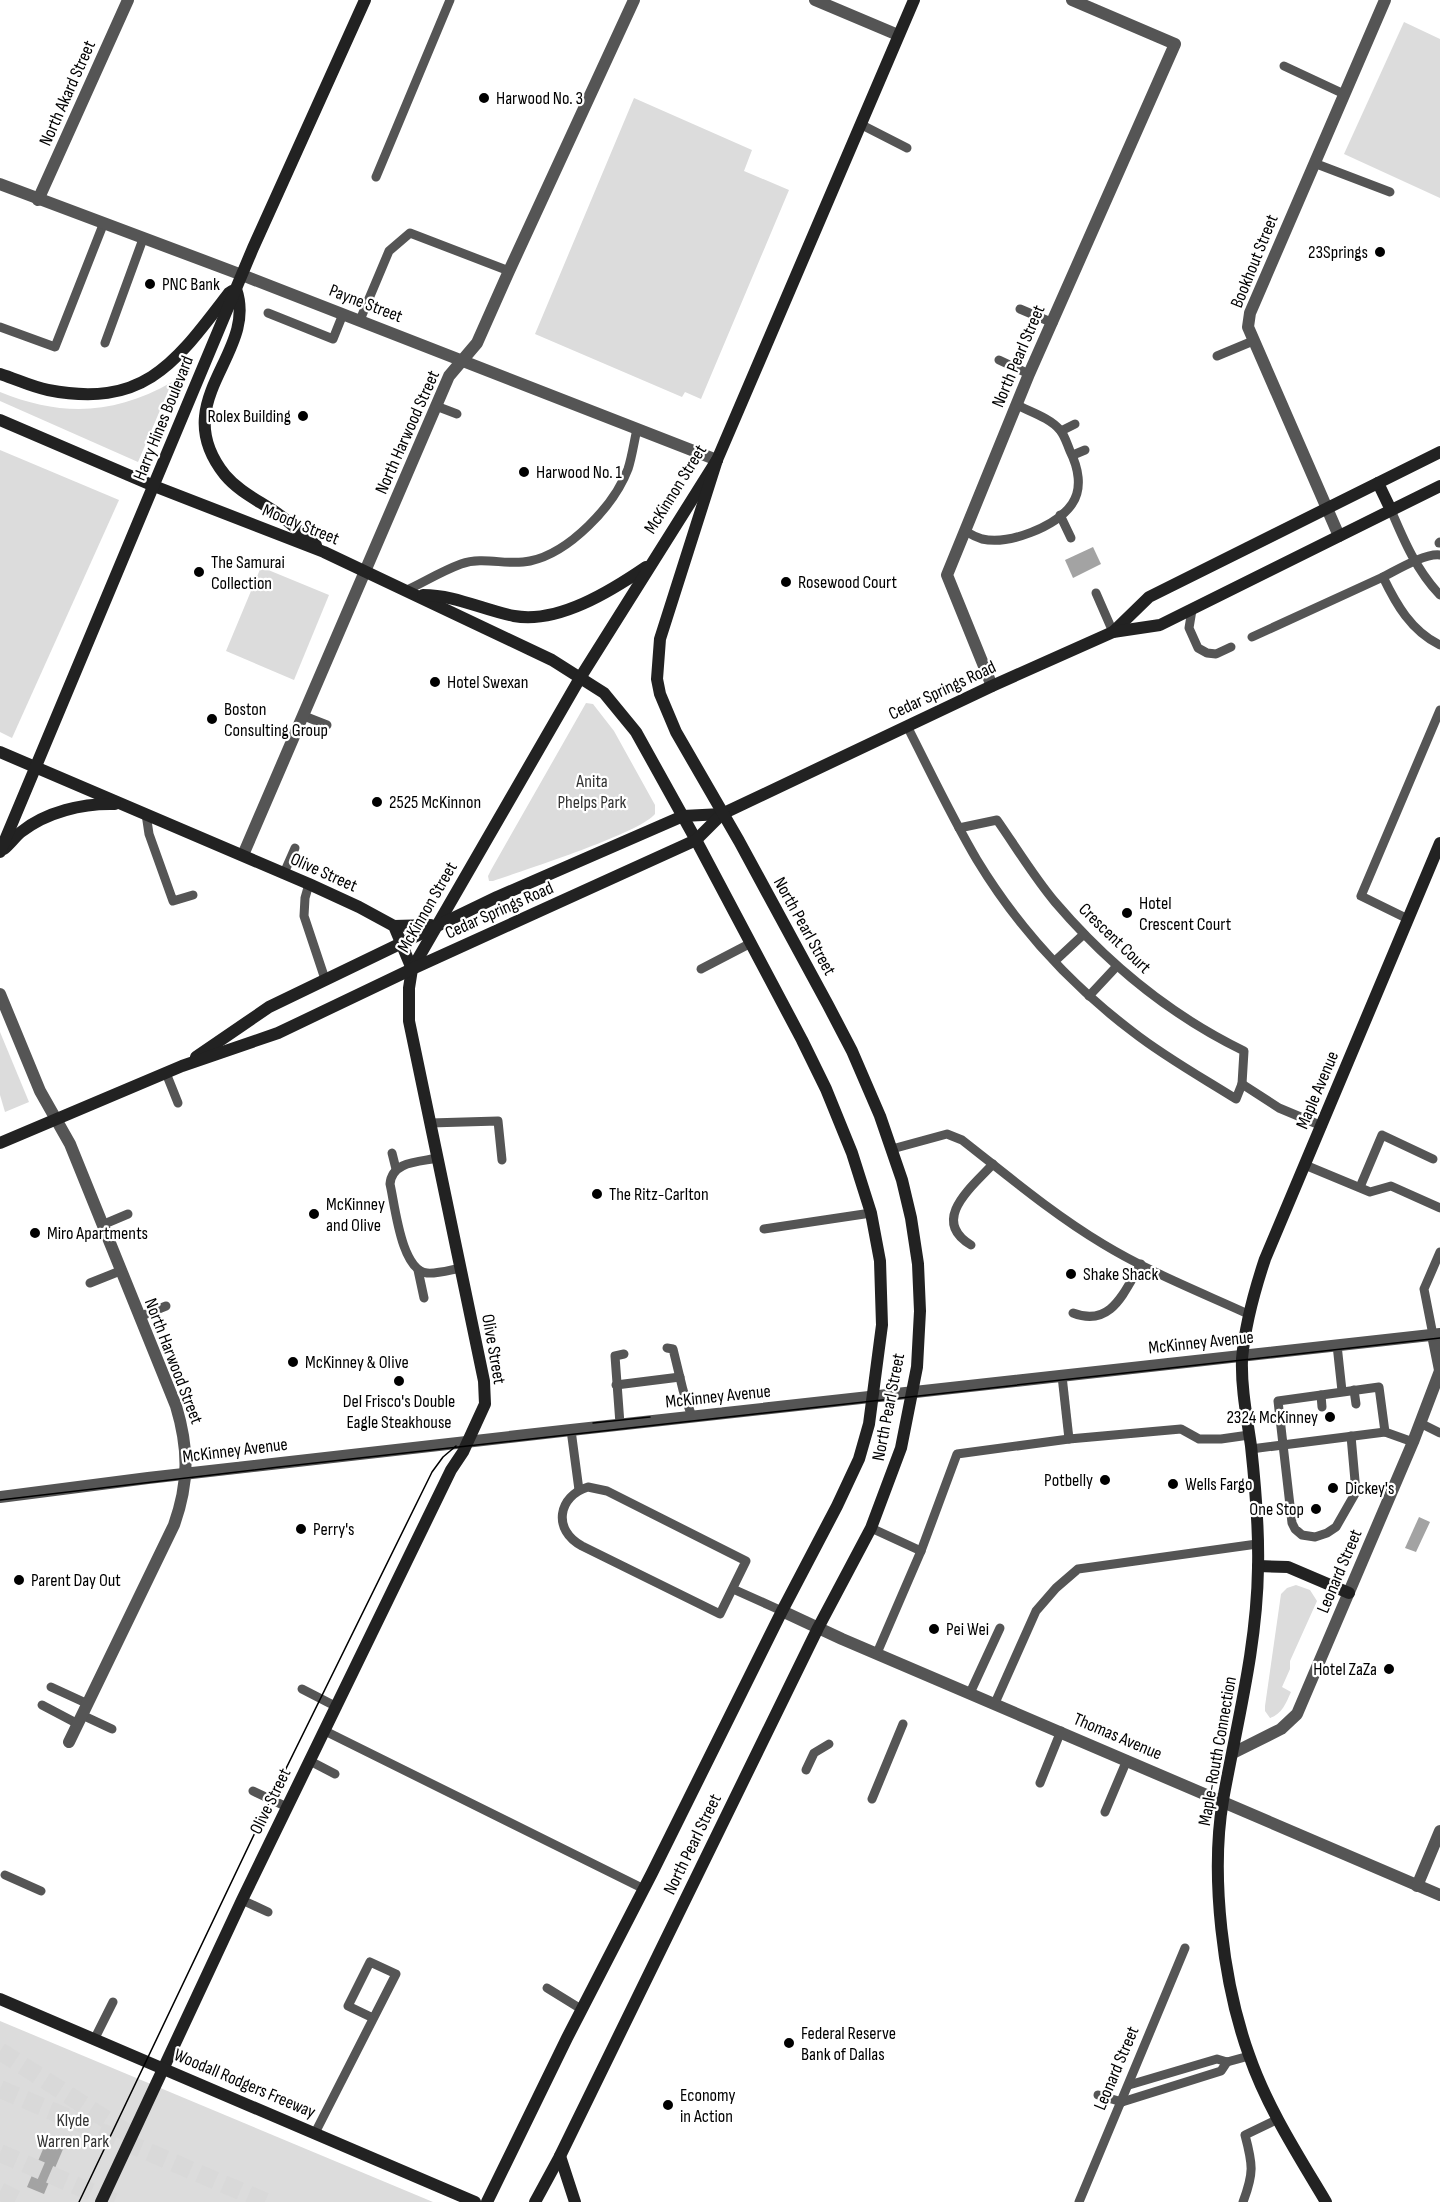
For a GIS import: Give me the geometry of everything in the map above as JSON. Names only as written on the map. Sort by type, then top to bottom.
[{"type":"main road","name":"Harry Hines Boulevard","points":[[0,853],[236,289],[365,0]]},
{"type":"main road","name":"McKinnon Street","points":[[412,969],[580,678],[717,460],[914,0]]},
{"type":"main road","points":[[0,374],[45,390],[94,394],[125,390],[148,380],[168,365],[189,345],[229,293],[236,289],[241,308],[240,323],[208,399],[204,419],[211,451],[222,471],[236,485],[279,515],[324,552]]},
{"type":"main road","name":"Moody Street","points":[[0,420],[154,486],[324,552],[552,660],[580,678]]},
{"type":"main road","name":"Cedar Springs Road","points":[[1113,632],[1149,597],[1440,452]]},
{"type":"main road","name":"North Pearl Street","points":[[535,2202],[560,2156],[818,1628],[871,1528],[901,1448],[917,1367],[920,1311],[918,1264],[911,1218],[892,1149],[852,1051],[676,732],[660,694],[657,679],[660,639],[717,460]]},
{"type":"main road","points":[[1378,483],[1391,510]]},
{"type":"main road","name":"Cedar Springs Road","points":[[0,1143],[182,1066],[278,1033],[364,994],[412,969],[696,840],[722,814],[992,686],[1113,632],[1160,626],[1440,486]]},
{"type":"main road","points":[[419,596],[440,595],[515,616],[535,616],[554,613],[592,600],[649,566]]},
{"type":"main road","name":"North Pearl Street","points":[[487,2202],[581,2009],[853,1475],[869,1424],[882,1324],[880,1261],[870,1213],[852,1153],[826,1089],[751,943],[636,732],[604,693],[580,678]]},
{"type":"main road","name":"Olive Street","points":[[0,752],[309,884],[394,926]]},
{"type":"main road","points":[[0,853],[21,832],[45,818],[96,803],[125,805]]},
{"type":"main road","name":"Cedar Springs Road","points":[[182,1066],[269,1007],[438,924],[682,816],[722,814]]},
{"type":"main road","name":"Maple Avenue","points":[[1243,1356],[1248,1314],[1265,1259],[1440,843]]},
{"type":"main road","name":"Cedar Springs Road","points":[[394,926],[438,924]]},
{"type":"main road","points":[[394,926],[412,969]]},
{"type":"main road","name":"Olive Street","points":[[101,2202],[242,1900],[485,1404],[484,1381],[409,1021],[409,988],[412,969]]},
{"type":"main road","name":"Maple-Routh Connection","points":[[1243,1356],[1243,1382],[1251,1449],[1258,1566],[1253,1641],[1223,1802],[1219,1855],[1220,1906],[1228,1973],[1249,2056],[1278,2119],[1326,2202]]},
{"type":"main road","points":[[1258,1566],[1288,1567],[1349,1593]]},
{"type":"main road","name":"Woodall Rodgers Freeway","points":[[0,1999],[475,2202]]},
{"type":"main road","points":[[560,2156],[575,2202]]},
{"type":"street","name":"North Akard Street","points":[[38,200],[128,0]]},
{"type":"street","name":"North Harwood Street","points":[[243,855],[449,376],[477,344],[508,271],[634,0]]},
{"type":"street","points":[[815,0],[898,35]]},
{"type":"street","name":"North Pearl Street","points":[[992,686],[947,575],[1029,374],[1175,44],[1072,0]]},
{"type":"street","name":"Bookhout Street","points":[[1339,536],[1248,327],[1250,313],[1385,0]]},
{"type":"street","name":"Payne Street","points":[[0,184],[103,225],[360,320],[717,460]]},
{"type":"street","name":"North Harwood Street","points":[[0,994],[40,1091],[70,1144],[176,1406],[183,1429],[186,1473],[181,1505],[174,1525],[69,1742]]},
{"type":"street","name":"McKinney Avenue","points":[[0,1497],[186,1473],[1437,1334]]},
{"type":"street","name":"Leonard Street","points":[[1233,1753],[1281,1729],[1297,1714],[1413,1442],[1440,1371],[1437,1334]]},
{"type":"street","name":"Thomas Avenue","points":[[782,1611],[1440,1895]]},
{"type":"street","points":[[1418,1886],[1440,1831]]},
{"type":"lane","points":[[376,177],[450,0]]},
{"type":"lane","points":[[1284,66],[1344,94]]},
{"type":"lane","points":[[860,124],[907,148]]},
{"type":"lane","points":[[1314,163],[1390,192]]},
{"type":"lane","points":[[0,327],[55,347],[103,225]]},
{"type":"lane","points":[[360,320],[389,251],[410,233],[508,271]]},
{"type":"lane","points":[[105,343],[143,239]]},
{"type":"lane","points":[[1020,309],[1053,323]]},
{"type":"lane","points":[[268,313],[333,339],[343,314]]},
{"type":"lane","points":[[1217,356],[1253,341]]},
{"type":"lane","points":[[999,360],[1029,374]]},
{"type":"lane","points":[[965,531],[982,539],[1027,535],[1048,524],[1073,503],[1078,488],[1078,471],[1061,431],[1050,422],[1017,405]]},
{"type":"lane","points":[[436,406],[457,414]]},
{"type":"lane","points":[[1061,431],[1075,424]]},
{"type":"lane","points":[[407,590],[462,564],[485,560],[515,563],[532,561],[564,545],[593,521],[619,488],[628,469],[637,429]]},
{"type":"lane","points":[[1072,455],[1085,450]]},
{"type":"lane","points":[[1391,510],[1415,562],[1429,584],[1440,595]]},
{"type":"lane","points":[[1060,515],[1071,538]]},
{"type":"lane","points":[[1252,637],[1415,562],[1436,554],[1440,555]]},
{"type":"lane","points":[[1383,577],[1395,603],[1414,627],[1440,645]]},
{"type":"lane","points":[[1096,592],[1113,632]]},
{"type":"lane","points":[[1192,610],[1188,628],[1198,648],[1207,653],[1216,654],[1231,647]]},
{"type":"lane","points":[[1408,919],[1361,896],[1440,710]]},
{"type":"lane","points":[[304,716],[327,726]]},
{"type":"lane","points":[[908,726],[959,828],[1000,894],[1055,962],[1089,996],[1132,1032],[1236,1099],[1242,1084],[1279,1108],[1322,1126]]},
{"type":"lane","points":[[146,814],[149,834],[173,901],[193,895]]},
{"type":"lane","name":"Crescent Court","points":[[959,828],[997,820],[1054,900],[1117,966],[1155,998],[1184,1018],[1244,1051],[1242,1084]]},
{"type":"lane","points":[[284,873],[295,848]]},
{"type":"lane","points":[[309,884],[304,916],[325,979]]},
{"type":"lane","points":[[1055,962],[1084,934]]},
{"type":"lane","points":[[701,969],[751,943]]},
{"type":"lane","points":[[1089,996],[1117,966]]},
{"type":"lane","points":[[166,1073],[178,1103]]},
{"type":"lane","points":[[430,1123],[498,1121],[502,1160]]},
{"type":"lane","points":[[892,1149],[947,1134],[962,1140],[1062,1216],[1103,1244],[1248,1314]]},
{"type":"lane","points":[[1360,1187],[1382,1135],[1433,1159]]},
{"type":"lane","points":[[392,1152],[396,1169]]},
{"type":"lane","points":[[438,1158],[402,1165],[396,1169],[390,1184],[405,1251],[412,1264],[418,1270],[426,1273],[460,1268]]},
{"type":"lane","points":[[971,1245],[957,1232],[954,1214],[957,1204],[993,1164]]},
{"type":"lane","points":[[1305,1165],[1370,1192],[1391,1186],[1440,1208]]},
{"type":"lane","points":[[764,1229],[870,1213]]},
{"type":"lane","points":[[102,1226],[128,1215]]},
{"type":"lane","points":[[1437,1334],[1424,1289],[1440,1252]]},
{"type":"lane","points":[[1073,1313],[1083,1317],[1105,1314],[1113,1307],[1141,1264]]},
{"type":"lane","points":[[418,1270],[424,1298]]},
{"type":"lane","points":[[90,1283],[120,1271]]},
{"type":"lane","points":[[139,1317],[166,1306]]},
{"type":"lane","points":[[1337,1345],[1342,1391]]},
{"type":"lane","points":[[668,1348],[673,1349],[692,1417]]},
{"type":"lane","points":[[620,1424],[615,1356],[624,1354]]},
{"type":"lane","points":[[1062,1376],[1069,1439]]},
{"type":"lane","points":[[616,1385],[680,1377]]},
{"type":"lane","points":[[1358,1424],[1355,1436],[1356,1492],[1336,1527],[1315,1537],[1302,1535],[1294,1529],[1292,1523],[1278,1401],[1379,1387],[1385,1432]]},
{"type":"lane","points":[[1354,1390],[1356,1404]]},
{"type":"lane","points":[[1321,1395],[1322,1407]]},
{"type":"lane","points":[[1298,1398],[1299,1410]]},
{"type":"lane","points":[[1420,1424],[1440,1433]]},
{"type":"lane","points":[[1325,1428],[1327,1439]]},
{"type":"lane","points":[[877,1653],[921,1551],[957,1454],[1069,1439],[1181,1429],[1199,1439],[1249,1435]]},
{"type":"lane","points":[[571,1430],[579,1490]]},
{"type":"lane","points":[[1301,1430],[1302,1442]]},
{"type":"lane","points":[[1251,1449],[1385,1432],[1413,1442]]},
{"type":"lane","points":[[588,1487],[607,1491],[746,1561],[733,1589],[720,1614],[575,1542],[565,1531],[562,1512],[571,1495],[579,1490],[588,1487]]},
{"type":"lane","points":[[871,1528],[921,1551]]},
{"type":"lane","points":[[995,1703],[1036,1611],[1056,1587],[1078,1569],[1257,1544]]},
{"type":"lane","points":[[733,1589],[782,1611]]},
{"type":"lane","points":[[970,1693],[1000,1628]]},
{"type":"lane","points":[[51,1687],[83,1714],[112,1729]]},
{"type":"lane","points":[[302,1689],[337,1707]]},
{"type":"lane","points":[[42,1705],[83,1714]]},
{"type":"lane","points":[[872,1799],[903,1724]]},
{"type":"lane","points":[[325,1731],[644,1889]]},
{"type":"lane","points":[[1040,1784],[1061,1731]]},
{"type":"lane","points":[[806,1770],[814,1753],[829,1744]]},
{"type":"lane","points":[[1105,1812],[1127,1760]]},
{"type":"lane","points":[[310,1761],[335,1774]]},
{"type":"lane","points":[[253,1791],[287,1807]]},
{"type":"lane","points":[[5,1875],[41,1892]]},
{"type":"lane","points":[[242,1900],[268,1912]]},
{"type":"lane","name":"Leonard Street","points":[[1079,2202],[1185,1948]]},
{"type":"lane","points":[[315,2133],[374,2018],[396,1974],[367,1961],[348,2006],[374,2018]]},
{"type":"lane","points":[[547,1988],[581,2009]]},
{"type":"lane","points":[[95,2038],[113,2002]]},
{"type":"lane","points":[[1129,2085],[1217,2059],[1227,2062],[1249,2056]]},
{"type":"lane","points":[[1098,2095],[1122,2102],[1221,2071],[1227,2062]]},
{"type":"lane","points":[[1243,2202],[1250,2183],[1252,2163],[1245,2135],[1278,2119]]},
{"type":"green space","points":[[1404,22],[1440,39],[1440,198],[1344,154]]},
{"type":"green space","points":[[634,98],[752,150],[744,171],[789,190],[701,399],[685,392],[682,397],[535,334]]},
{"type":"green space","points":[[172,382],[138,462],[0,401],[0,392],[45,406],[88,409],[129,401]]},
{"type":"green space","points":[[0,450],[119,500],[12,738],[0,732]]},
{"type":"green space","points":[[261,567],[329,595],[294,680],[226,651]]},
{"type":"green space","name":"Anita Phelps Park","points":[[586,703],[593,704],[614,731],[655,805],[655,814],[645,822],[605,841],[489,881],[488,876],[491,870]]},
{"type":"green space","points":[[0,1032],[29,1102],[5,1112],[0,1095]]},
{"type":"green space","points":[[1296,1585],[1310,1590],[1317,1601],[1290,1661],[1290,1669],[1282,1687],[1291,1692],[1281,1711],[1270,1718],[1265,1711],[1265,1706],[1281,1594],[1287,1588]]},
{"type":"green space","name":"Klyde Warren Park","points":[[0,2021],[433,2202],[0,2202]]},
{"type":"shaded area","points":[[1093,547],[1101,564],[1073,578],[1065,560]]},
{"type":"shaded area","points":[[1419,1517],[1430,1522],[1416,1552],[1405,1548]]},
{"type":"shaded area","points":[[49,2135],[66,2142],[44,2194],[27,2187]]},
{"type":"tunnel","points":[[0,2051],[132,2136]]},
{"type":"tunnel","points":[[0,2089],[266,2202]]},
{"type":"tunnel","points":[[0,2153],[114,2202]]},
{"type":"tunnel","points":[[0,2191],[22,2202]]},
{"type":"tram line","points":[[0,1500],[1440,1338]]},
{"type":"tram line","points":[[593,1423],[650,1417]]},
{"type":"tram line","points":[[79,2202],[271,1799],[432,1472],[443,1457],[456,1446]]},
{"type":"place","name":"Harwood No. 3","points":[[484,98]]},
{"type":"place","name":"23Springs","points":[[1380,252]]},
{"type":"place","name":"PNC Bank","points":[[150,284]]},
{"type":"place","name":"Rolex Building","points":[[303,416]]},
{"type":"place","name":"Harwood No. 1","points":[[524,472]]},
{"type":"place","name":"The Samurai Collection","points":[[199,572]]},
{"type":"place","name":"Rosewood Court","points":[[786,582]]},
{"type":"place","name":"Hotel Swexan","points":[[435,682]]},
{"type":"place","name":"Boston Consulting Group","points":[[212,719]]},
{"type":"place","name":"2525 McKinnon","points":[[377,802]]},
{"type":"place","name":"Hotel Crescent Court","points":[[1127,913]]},
{"type":"place","name":"The Ritz-Carlton","points":[[597,1194]]},
{"type":"place","name":"McKinney and Olive","points":[[314,1214]]},
{"type":"place","name":"Miro Apartments","points":[[35,1233]]},
{"type":"place","name":"Shake Shack","points":[[1071,1274]]},
{"type":"place","name":"McKinney & Olive","points":[[293,1362]]},
{"type":"place","name":"Del Frisco's Double Eagle Steakhouse","points":[[399,1381]]},
{"type":"place","name":"2324 McKinney","points":[[1330,1417]]},
{"type":"place","name":"Potbelly","points":[[1105,1480]]},
{"type":"place","name":"Wells Fargo","points":[[1173,1484]]},
{"type":"place","name":"Dickey's","points":[[1333,1488]]},
{"type":"place","name":"One Stop","points":[[1316,1509]]},
{"type":"place","name":"Perry's","points":[[301,1529]]},
{"type":"place","name":"Parent Day Out","points":[[19,1580]]},
{"type":"place","name":"Pei Wei","points":[[934,1629]]},
{"type":"place","name":"Hotel ZaZa","points":[[1389,1669]]},
{"type":"place","name":"Federal Reserve Bank of Dallas","points":[[789,2043]]},
{"type":"place","name":"Economy in Action","points":[[668,2105]]}]
